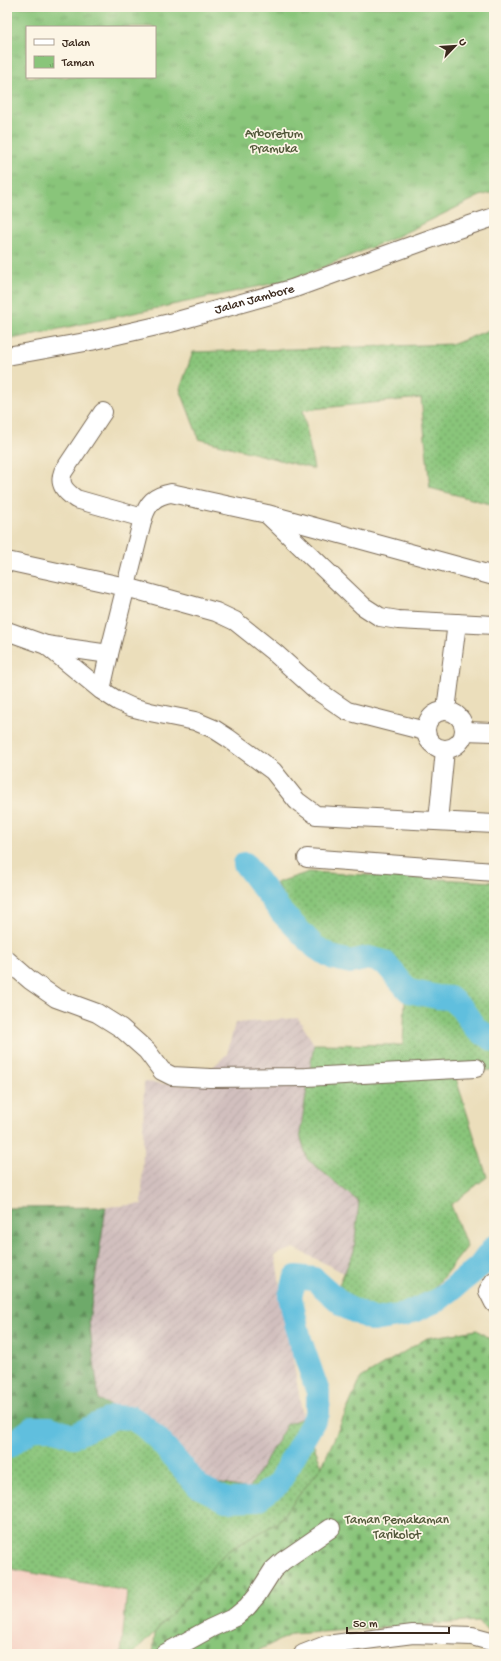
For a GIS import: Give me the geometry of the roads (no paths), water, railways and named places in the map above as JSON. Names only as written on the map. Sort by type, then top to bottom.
[{"type":"street","name":"Jalan Jambore","points":[[7,356],[91,341],[170,323],[292,289],[494,217]]},
{"type":"street","points":[[103,412],[63,472],[61,477],[62,485],[66,492],[76,499],[143,518]]},
{"type":"street","points":[[102,690],[109,654],[143,518],[147,507],[152,500],[162,495],[171,493],[266,514],[494,576]]},
{"type":"street","points":[[266,514],[363,606],[380,617],[398,620],[494,625]]},
{"type":"street","points":[[7,561],[126,587],[216,612],[235,621],[275,653],[316,689],[347,711],[425,731]]},
{"type":"street","points":[[446,710],[456,623]]},
{"type":"street","points":[[7,631],[46,645],[109,654]]},
{"type":"street","points":[[46,645],[102,690],[131,707],[195,721],[214,729],[273,771],[297,801],[316,815],[494,824]]},
{"type":"street","points":[[446,710],[458,716],[464,725],[464,731],[459,743],[452,749],[438,749],[428,741],[425,731],[426,723],[431,716],[440,711],[446,710]]},
{"type":"street","points":[[464,731],[494,732]]},
{"type":"street","points":[[438,821],[444,750]]},
{"type":"street","points":[[308,858],[494,872]]},
{"type":"street","points":[[7,960],[30,980],[56,998],[97,1014],[121,1028],[147,1050],[162,1072],[172,1076],[210,1078],[306,1077],[476,1068]]},
{"type":"street","points":[[494,1281],[488,1291],[494,1303]]},
{"type":"street","points":[[164,1654],[211,1628],[235,1617],[247,1607],[273,1570],[283,1561],[332,1528]]},
{"type":"street","points":[[303,1654],[326,1645],[414,1634],[472,1636],[494,1642]]},
{"type":"street","points":[[485,1654],[494,1645]]},
{"type":"waterway","points":[[245,864],[282,913],[315,947],[334,958],[351,962],[368,958],[384,962],[409,991],[437,997],[450,998],[462,1009],[476,1029],[494,1040]]},
{"type":"waterway","points":[[7,1447],[33,1428],[50,1428],[73,1436],[114,1417],[132,1418],[144,1426],[157,1438],[198,1486],[226,1500],[258,1499],[278,1484],[318,1413],[318,1392],[300,1340],[290,1296],[296,1277],[314,1279],[346,1307],[374,1320],[404,1315],[438,1300],[479,1267],[494,1247]]},
{"type":"park label","name":"Arboretum Pramuka","points":[[274,142]]},
{"type":"park label","name":"Taman Pemakaman Tarikolot","points":[[397,1528]]}]
